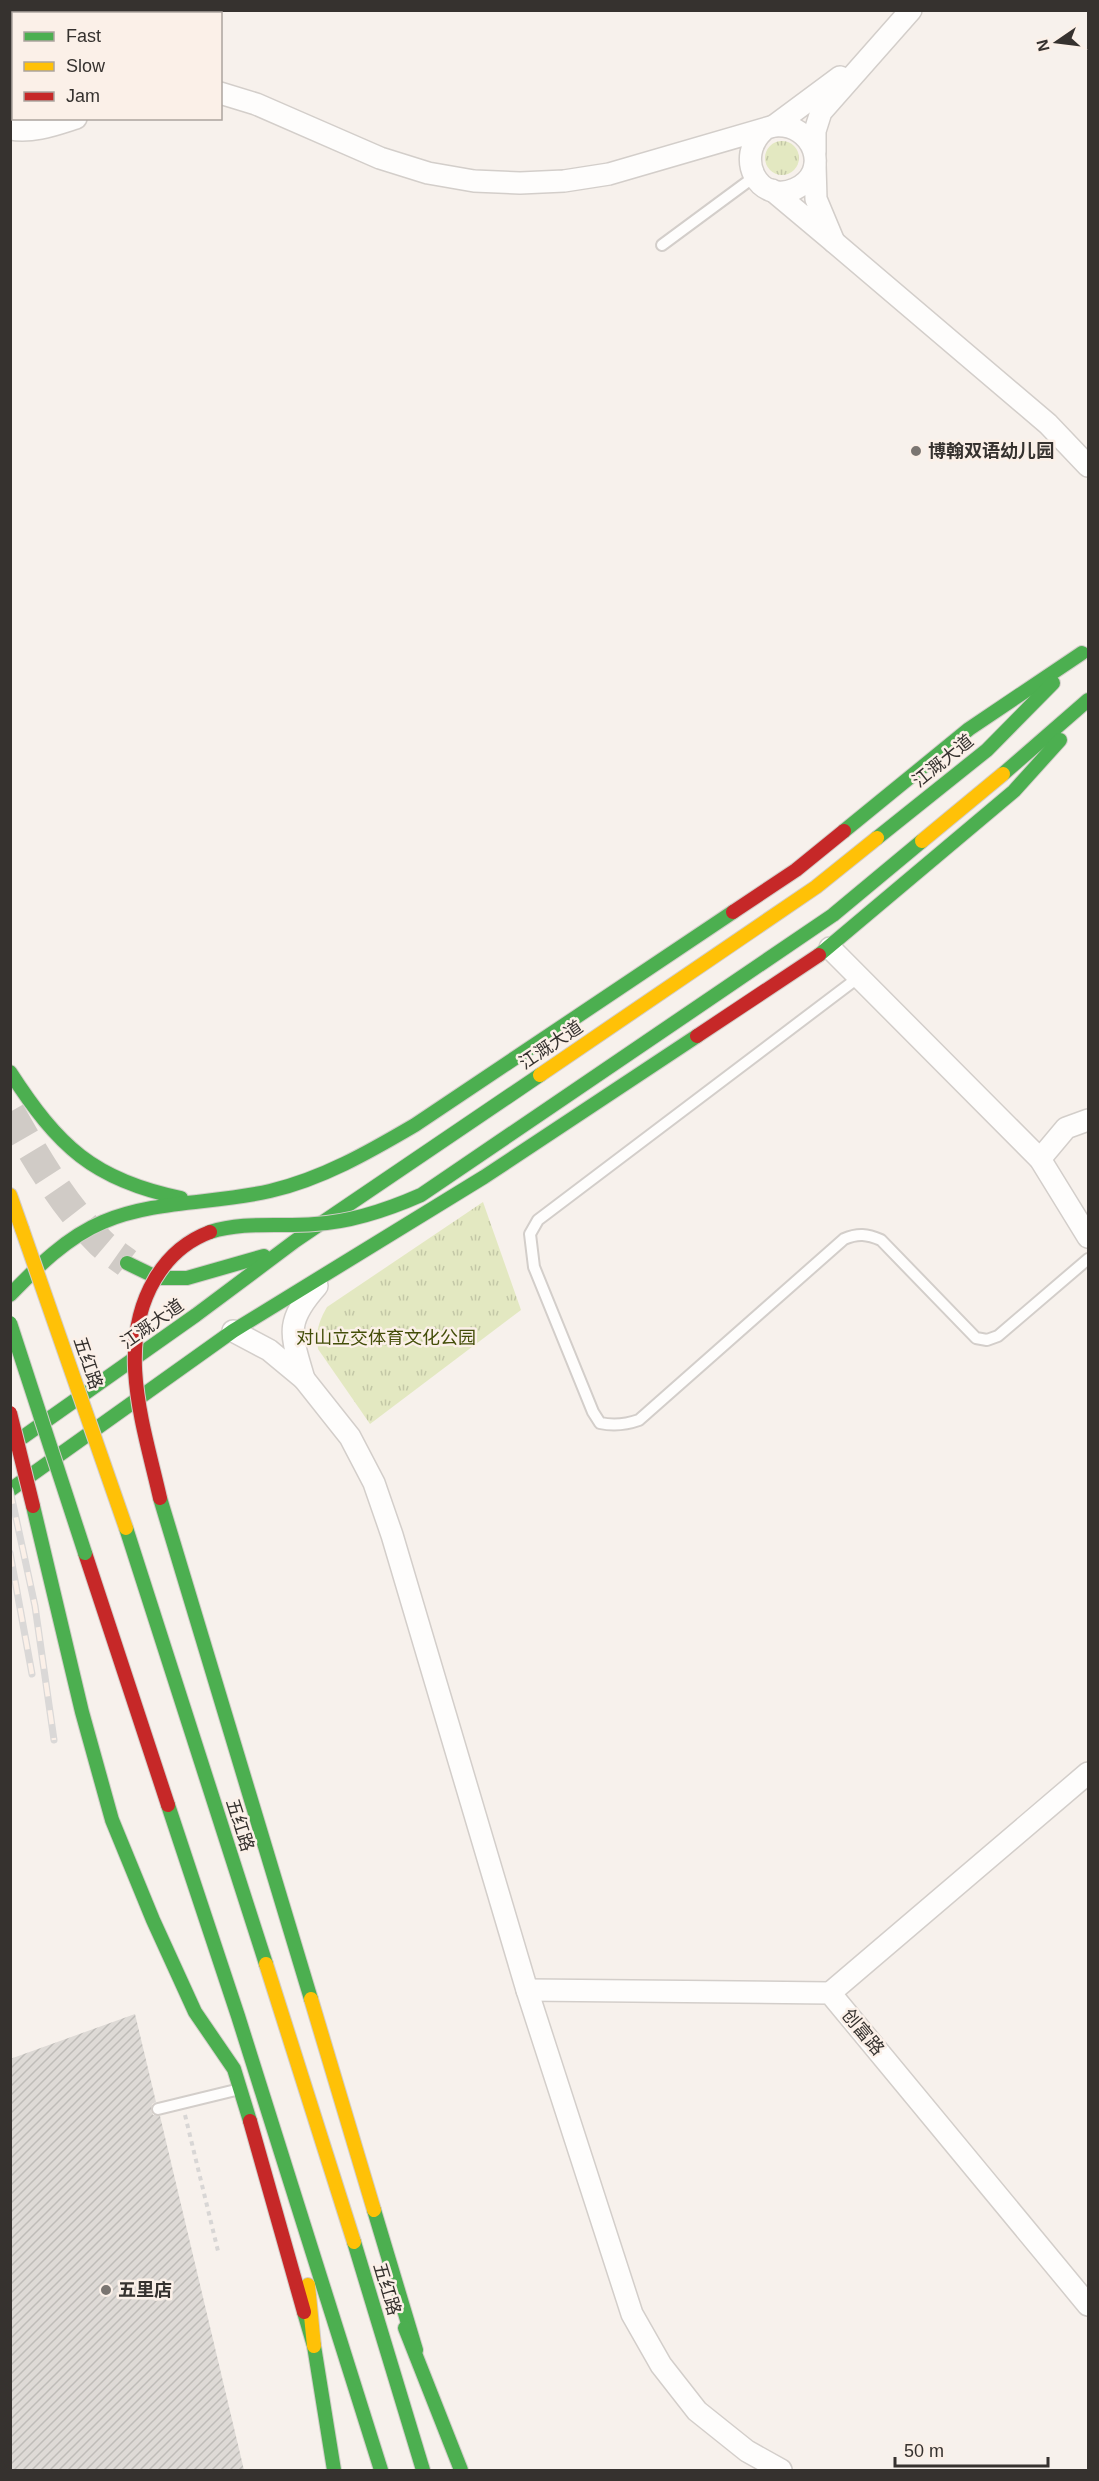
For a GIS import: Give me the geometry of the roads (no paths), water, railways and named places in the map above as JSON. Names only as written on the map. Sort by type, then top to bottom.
[{"type":"main road","points":[[10,1295],[34,1270],[64,1246],[84,1231],[109,1220],[134,1213],[268,1192],[321,1175],[415,1125],[796,870],[969,729],[1085,650]]},
{"type":"main road","name":"江溉大道","points":[[10,1445],[196,1315],[284,1249],[816,887],[987,750],[1085,650]]},
{"type":"main road","points":[[460,2468],[416,2350],[160,1498],[134,1371],[134,1339],[139,1309],[149,1283],[167,1260],[184,1245],[204,1233],[237,1226],[304,1226],[373,1215],[421,1195],[833,915],[1089,700]]},
{"type":"main road","points":[[10,1490],[233,1331],[484,1177],[830,948],[1014,791],[1089,709]]},
{"type":"main road","points":[[10,1072],[48,1128],[75,1154],[105,1175],[135,1188],[162,1195],[188,1199],[231,1198]]},
{"type":"main road","name":"五红路","points":[[10,1195],[126,1528],[337,2184],[423,2470]]},
{"type":"main road","points":[[127,1263],[158,1278],[187,1278],[284,1249]]},
{"type":"main road","points":[[10,1323],[238,2016],[381,2470]]},
{"type":"main road","points":[[10,1413],[82,1712],[112,1820],[153,1920],[195,2012],[234,2069],[302,2218],[314,2346],[334,2470]]},
{"type":"main road","points":[[316,2021],[337,2184],[416,2350]]},
{"type":"main road","points":[[234,2069],[242,2089],[314,2346]]},
{"type":"street","points":[[834,242],[816,199],[815,131],[821,112],[911,10]]},
{"type":"street","points":[[754,177],[749,156],[751,146],[769,128],[876,49]]},
{"type":"street","points":[[222,94],[256,104],[380,158],[428,173],[474,181],[520,183],[564,181],[609,174],[784,125],[803,133],[811,142],[815,158],[811,174],[804,183],[795,189],[783,192],[772,190]]},
{"type":"street","points":[[10,129],[23,131],[47,128],[70,120]]},
{"type":"street","points":[[658,160],[714,152],[736,157],[762,185],[772,190],[1048,424],[1089,466]]},
{"type":"street","points":[[830,948],[1040,1159],[1089,1237]]},
{"type":"street","points":[[1040,1159],[1066,1128],[1089,1120]]},
{"type":"street","points":[[304,1379],[294,1344],[292,1323],[301,1304],[330,1270]]},
{"type":"street","points":[[233,1331],[269,1350],[304,1379],[350,1437],[374,1484],[392,1535],[527,1990],[632,2314],[661,2365],[697,2411],[747,2451],[781,2470]]},
{"type":"street","points":[[830,1993],[1089,1773]]},
{"type":"street","name":"创富路","points":[[527,1990],[830,1993],[1089,2305]]},
{"type":"lane","points":[[662,245],[754,177]]},
{"type":"lane","points":[[859,977],[538,1220],[530,1234],[534,1267],[592,1412],[600,1423],[611,1426],[626,1425],[639,1420],[844,1239],[855,1235],[868,1234],[881,1240],[976,1338],[987,1340],[998,1336],[1089,1259]]},
{"type":"lane","points":[[158,2109],[242,2089]]},
{"type":"tunnel","points":[[10,1112],[39,1162],[73,1211],[101,1243],[127,1263]]},
{"type":"railway","points":[[10,1490],[35,1606],[54,1740]]},
{"type":"railway","points":[[10,1553],[32,1674]]},
{"type":"place","name":"博翰双语幼儿园","points":[[916,451]]},
{"type":"place","name":"五里店","points":[[106,2290]]},
{"type":"park label","name":"对山立交体育文化公园","points":[[386,1338]]}]
